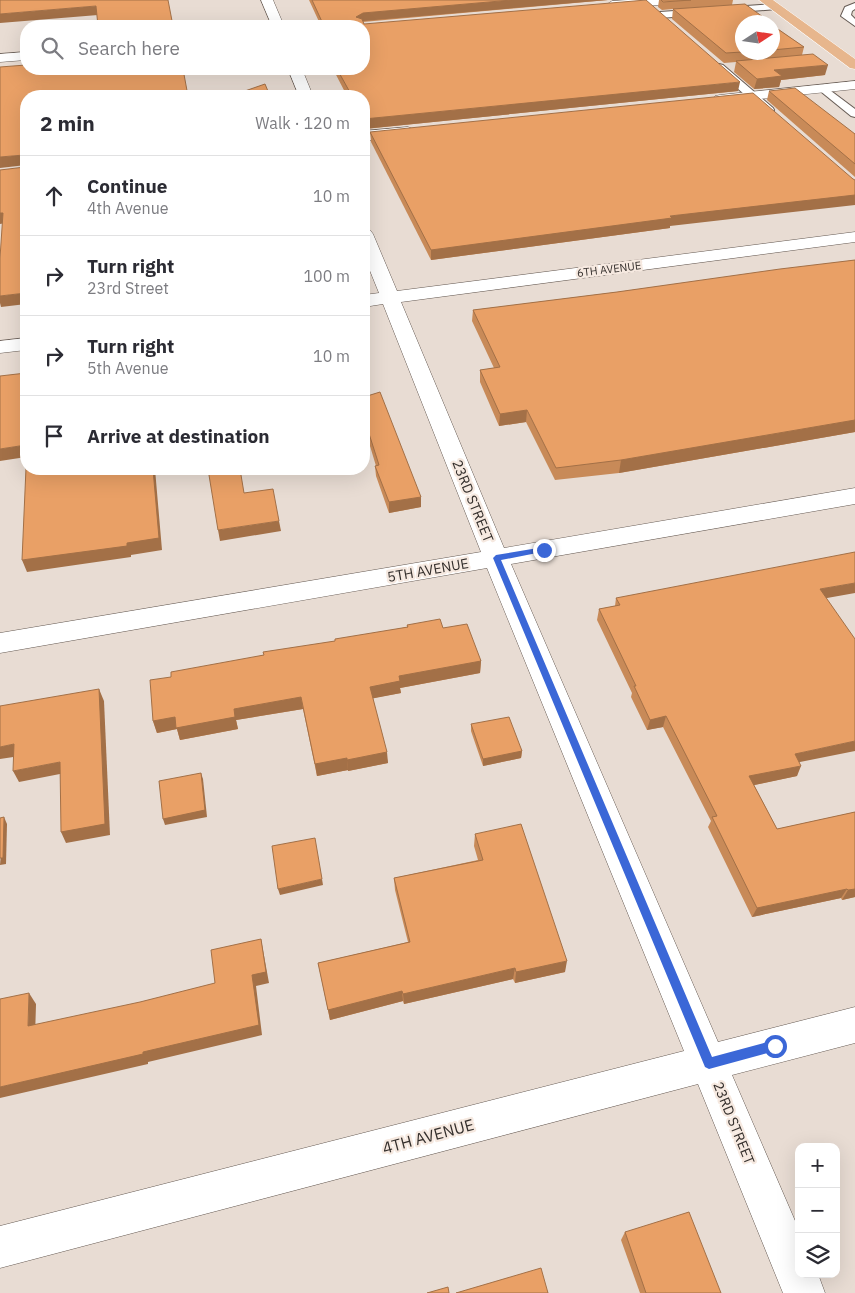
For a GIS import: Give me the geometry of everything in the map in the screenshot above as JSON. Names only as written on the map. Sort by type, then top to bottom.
[{"type":"main road","points":[[769,3],[855,65]]},
{"type":"street","points":[[267,0],[275,20]]},
{"type":"street","points":[[596,6],[670,0]]},
{"type":"street","points":[[0,58],[20,56]]},
{"type":"street","points":[[297,75],[304,90]]},
{"type":"street","points":[[703,101],[855,85]]},
{"type":"street","points":[[370,135],[422,130]]},
{"type":"street","name":"6TH AVENUE","points":[[377,299],[855,237]]},
{"type":"street","name":"23RD STREET","points":[[370,264],[377,299],[496,558],[804,1293]]},
{"type":"street","points":[[0,347],[20,345]]},
{"type":"street","name":"5TH AVENUE","points":[[0,643],[855,496]]},
{"type":"street","name":"4TH AVENUE","points":[[0,1247],[855,1025]]},
{"type":"lane","points":[[643,1],[675,28]]},
{"type":"lane","points":[[660,15],[769,3]]},
{"type":"lane","points":[[855,6],[848,9],[846,16],[855,23]]},
{"type":"lane","points":[[739,66],[716,65],[777,118]]},
{"type":"lane","points":[[823,88],[855,114]]},
{"type":"building","points":[[0,0],[168,0],[172,20],[97,20],[96,6],[0,14]]},
{"type":"building","points":[[312,0],[512,0],[363,13],[356,17],[362,20],[321,20]]},
{"type":"building","points":[[646,0],[740,82],[370,118],[370,90],[349,90],[340,75],[370,75],[370,23]]},
{"type":"building","points":[[661,0],[691,0],[663,2]]},
{"type":"building","points":[[745,4],[760,15],[735,15],[735,52],[726,53],[673,9]]},
{"type":"building","points":[[780,30],[804,47],[780,49]]},
{"type":"building","points":[[813,54],[828,65],[774,70],[782,76],[757,79],[736,61],[780,60],[780,57]]},
{"type":"building","points":[[20,65],[20,75],[184,75],[187,90],[20,90],[20,155],[0,157],[0,67]]},
{"type":"building","points":[[265,84],[268,90],[248,90]]},
{"type":"building","points":[[795,88],[855,134],[855,164],[769,91]]},
{"type":"building","points":[[753,93],[855,180],[855,195],[670,216],[672,218],[431,250],[370,132]]},
{"type":"building","points":[[20,168],[20,294],[0,296],[3,213],[0,213],[0,170]]},
{"type":"building","points":[[855,260],[855,420],[621,460],[556,468],[527,410],[500,414],[480,370],[500,367],[473,310]]},
{"type":"building","points":[[20,374],[20,446],[0,449],[0,376]]},
{"type":"building","points":[[380,392],[421,497],[389,502],[375,466],[379,465],[370,437],[370,395]]},
{"type":"building","points":[[26,475],[154,475],[159,538],[127,543],[127,546],[22,560]]},
{"type":"building","points":[[209,475],[241,475],[244,493],[273,489],[279,521],[218,530]]},
{"type":"building","points":[[855,552],[855,583],[820,589],[855,639],[855,741],[795,754],[801,766],[749,776],[777,829],[855,812],[855,889],[847,889],[757,908],[712,817],[717,816],[666,716],[650,720],[599,609],[620,605],[616,598]]},
{"type":"building","points":[[440,619],[443,628],[467,624],[481,661],[399,676],[400,681],[370,687],[387,752],[315,764],[301,697],[234,709],[235,717],[176,728],[175,717],[153,721],[150,680],[171,677],[171,672],[264,655],[263,652],[335,641],[335,639],[408,627],[407,625]]},
{"type":"building","points":[[99,689],[105,824],[61,832],[60,762],[13,771],[14,744],[0,747],[0,706]]},
{"type":"building","points":[[509,717],[522,751],[483,759],[471,724]]},
{"type":"building","points":[[201,773],[205,810],[163,819],[159,781]]},
{"type":"building","points":[[4,817],[3,858],[0,858],[0,818]]},
{"type":"building","points":[[521,824],[567,961],[516,972],[515,968],[403,994],[402,991],[328,1010],[318,963],[410,942],[394,878],[483,860],[475,834]]},
{"type":"building","points":[[315,838],[322,879],[278,889],[272,846]]},
{"type":"building","points":[[261,939],[266,972],[252,975],[259,1025],[0,1087],[0,999],[29,993],[28,1026],[140,1002],[215,983],[211,950]]},
{"type":"building","points":[[689,1212],[721,1293],[646,1293],[625,1232]]},
{"type":"building","points":[[541,1268],[548,1293],[456,1293]]},
{"type":"building","points":[[448,1287],[449,1293],[427,1293]]},
{"type":"route","points":[[544,550],[496,558],[709,1063],[775,1046]]}]
